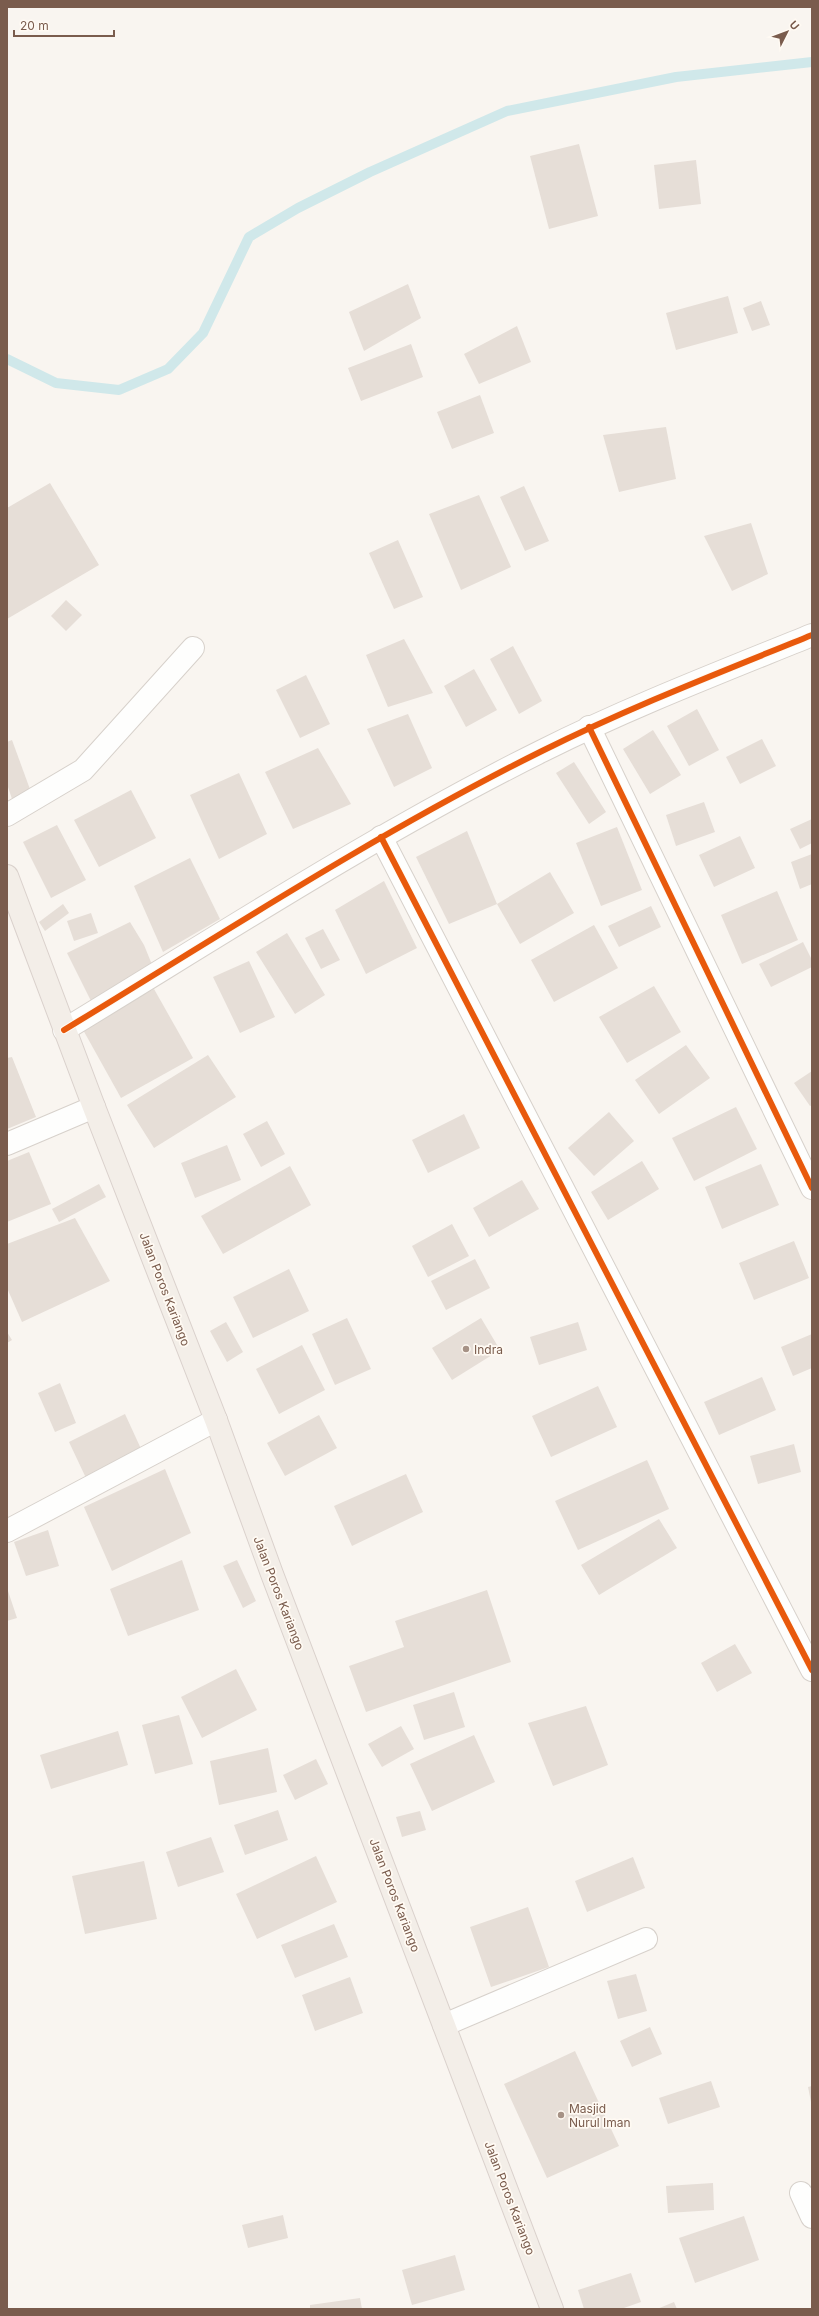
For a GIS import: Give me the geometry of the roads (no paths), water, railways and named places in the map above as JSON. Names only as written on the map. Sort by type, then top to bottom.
[{"type":"main road","name":"Jalan Poros Kariango","points":[[7,876],[64,1030],[216,1420],[272,1574],[552,2309]]},
{"type":"street","points":[[64,1030],[381,837],[589,727],[812,635]]},
{"type":"street","points":[[7,815],[83,770],[193,648]]},
{"type":"street","points":[[589,727],[812,1188]]},
{"type":"street","points":[[381,837],[812,1670]]},
{"type":"street","points":[[7,1144],[94,1107]]},
{"type":"street","points":[[7,1531],[216,1420]]},
{"type":"street","points":[[444,2025],[646,1939]]},
{"type":"street","points":[[801,2193],[812,2217]]},
{"type":"waterway","points":[[7,359],[56,383],[119,390],[168,369],[203,333],[249,237],[298,208],[370,172],[507,111],[676,77],[812,62]]},
{"type":"place","name":"Indra","points":[[466,1349]]},
{"type":"place","name":"Masjid Nurul Iman","points":[[561,2115]]}]
